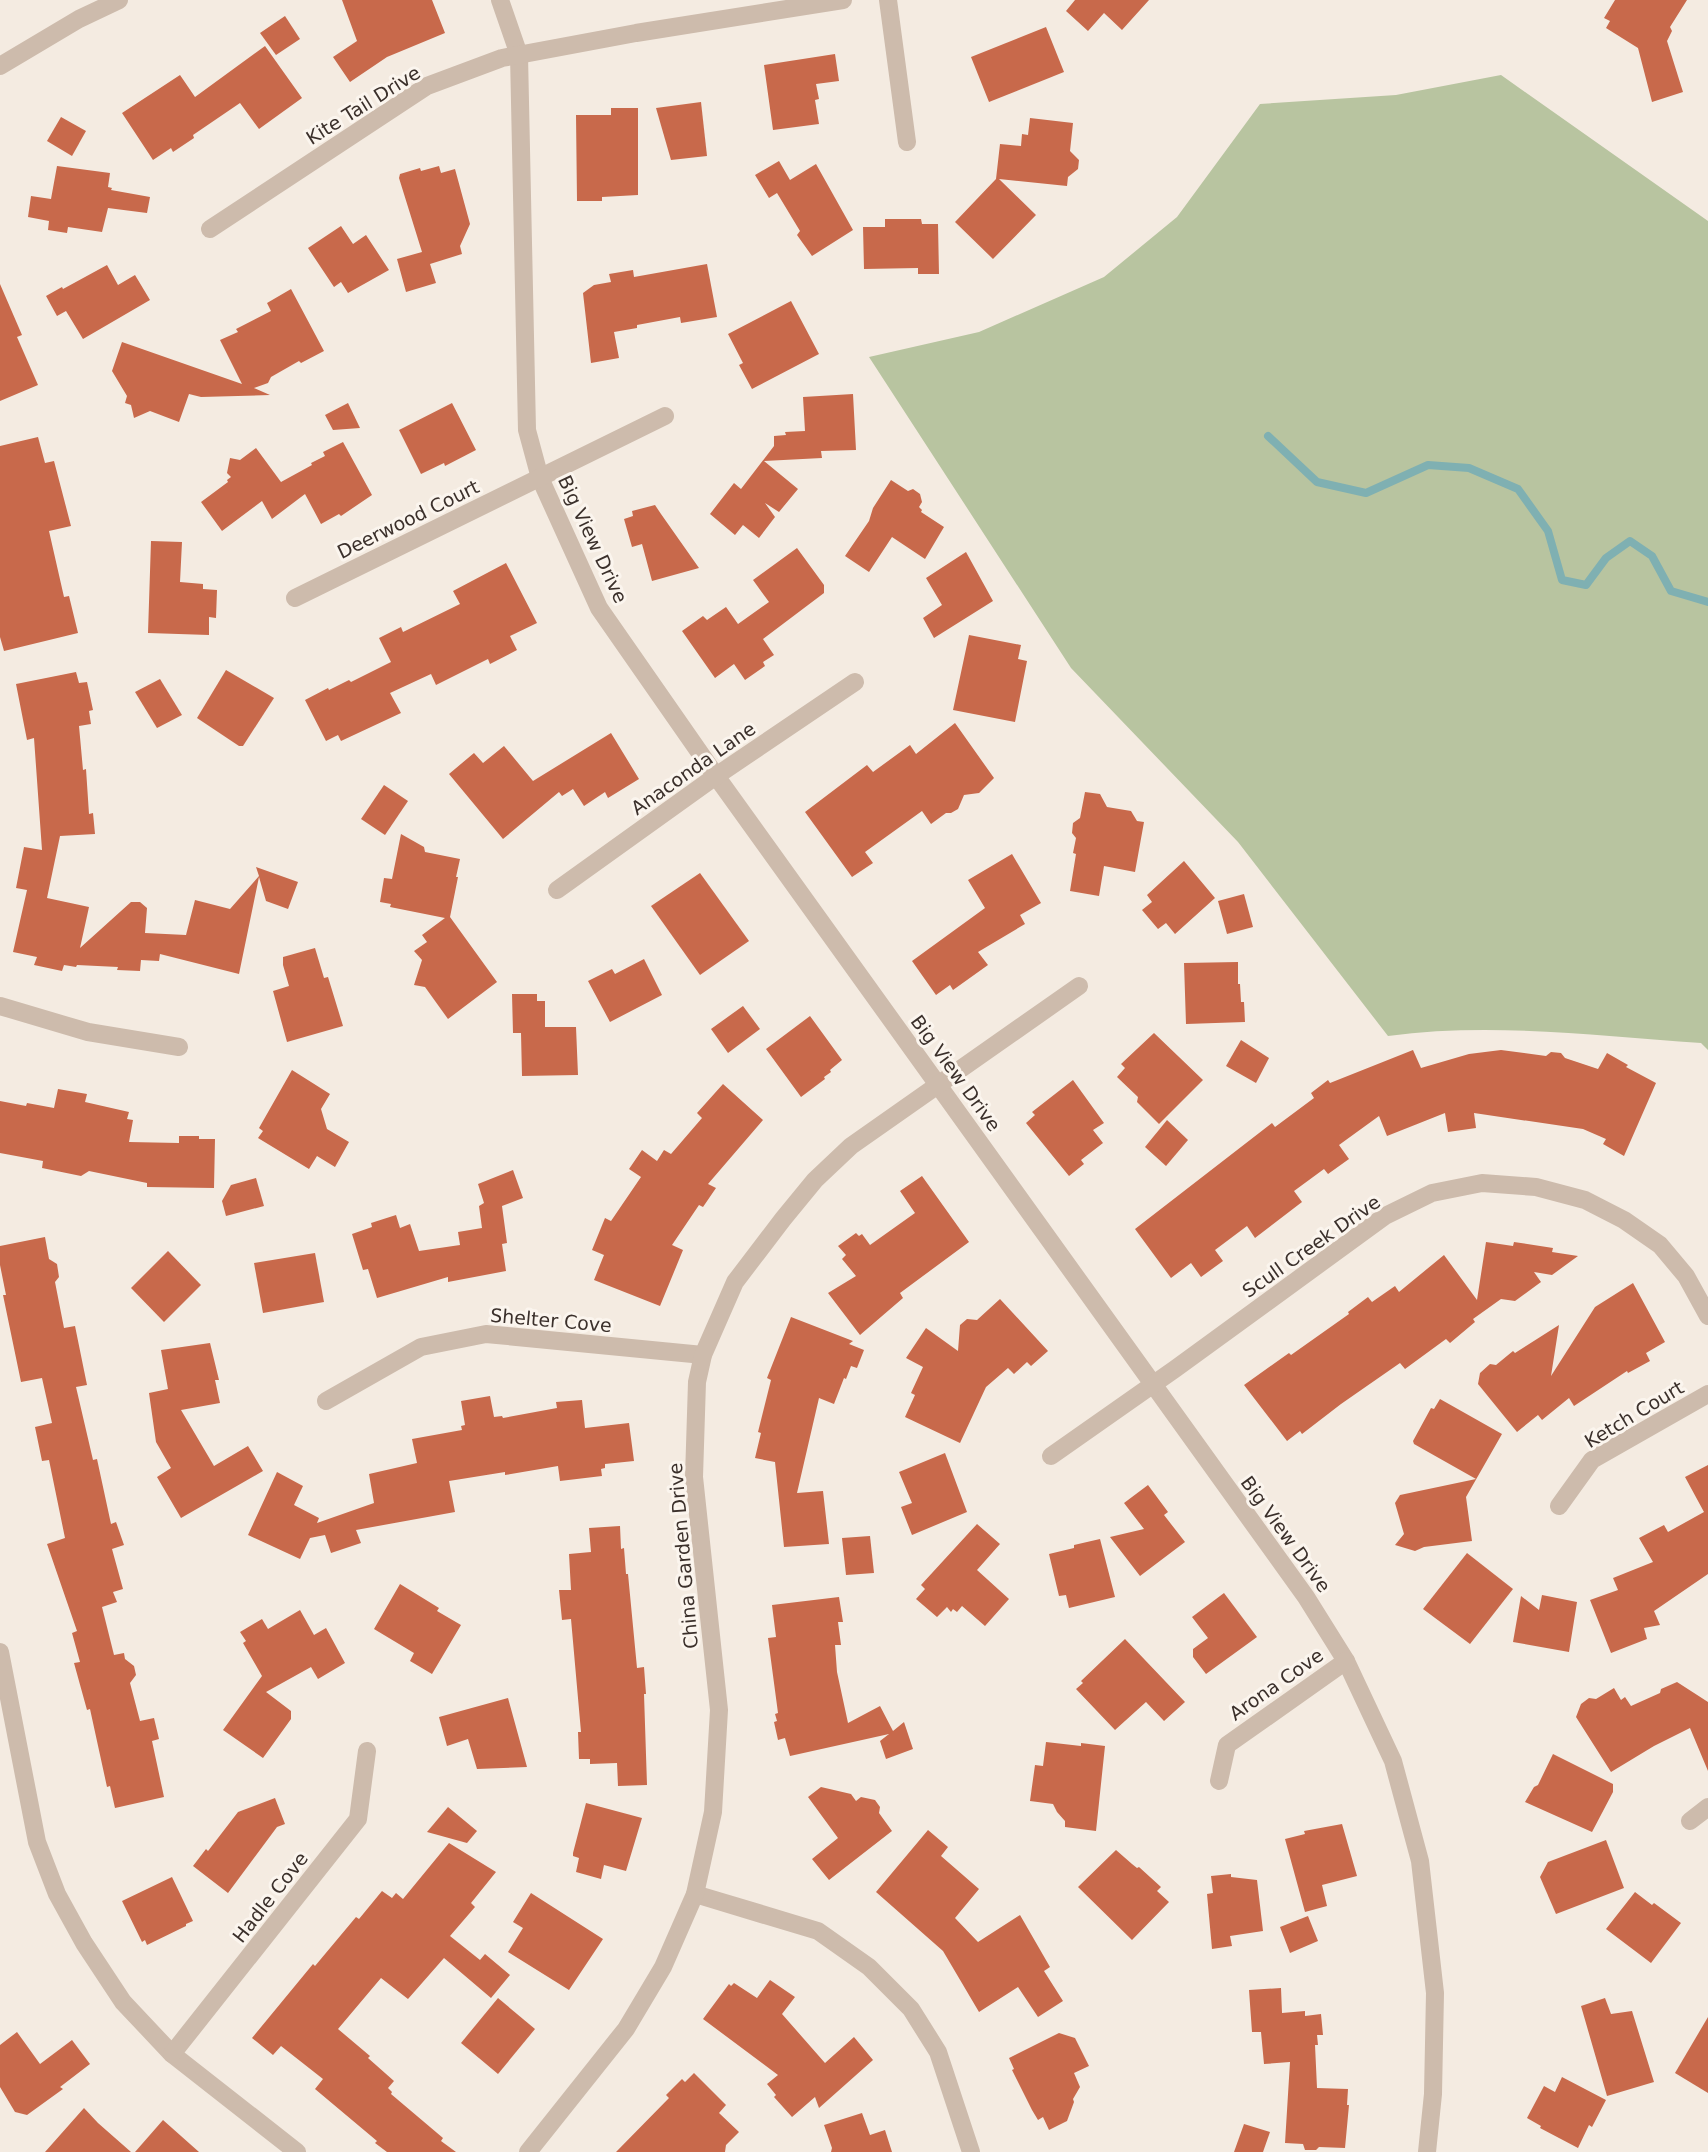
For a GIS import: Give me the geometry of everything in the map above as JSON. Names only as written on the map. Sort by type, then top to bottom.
[{"type":"street","points":[[0,66],[79,19],[119,0]]},
{"type":"street","name":"Big View Drive","points":[[500,0],[519,55],[527,430],[541,478],[599,608],[716,776],[1306,1597],[1346,1661],[1393,1761],[1420,1861],[1435,1993],[1433,2094],[1427,2152]]},
{"type":"street","name":"Kite Tail Drive","points":[[210,229],[428,86],[502,58],[636,33],[843,0]]},
{"type":"street","points":[[888,0],[907,142]]},
{"type":"street","name":"Deerwood Court","points":[[295,598],[665,416]]},
{"type":"street","name":"Anaconda Lane","points":[[556,890],[716,776],[855,682]]},
{"type":"street","name":"China Garden Drive","points":[[528,2152],[626,2029],[663,1967],[695,1894],[713,1812],[719,1710],[694,1477],[698,1382],[704,1355],[736,1282],[815,1181],[851,1146],[1079,986]]},
{"type":"street","points":[[0,1006],[88,1032],[179,1047]]},
{"type":"street","name":"Scull Creek Drive","points":[[1051,1456],[1385,1216],[1432,1193],[1482,1183],[1536,1187],[1585,1200],[1624,1220],[1660,1245],[1686,1276],[1708,1316]]},
{"type":"street","name":"Shelter Cove","points":[[326,1401],[421,1347],[486,1334],[704,1355]]},
{"type":"street","name":"Ketch Court","points":[[1559,1506],[1592,1460],[1708,1394]]},
{"type":"street","points":[[0,1652],[37,1842],[57,1894],[84,1943],[123,2001],[172,2054],[297,2152]]},
{"type":"street","name":"Arona Cove","points":[[1219,1781],[1227,1745],[1346,1661]]},
{"type":"street","name":"Hadle Cove","points":[[172,2054],[358,1819],[367,1751]]},
{"type":"street","points":[[1690,1821],[1708,1807]]},
{"type":"street","points":[[695,1894],[818,1931],[869,1967],[911,2009],[938,2052],[971,2152]]},
{"type":"green space","points":[[1501,75],[1708,221],[1708,1050],[1701,1043],[1505,1030],[1388,1036],[1238,842],[1071,668],[869,357],[979,332],[1104,277],[1177,217],[1260,104],[1396,95]]},
{"type":"building","points":[[342,0],[432,0],[445,33],[387,57],[350,82],[333,57],[357,41]]},
{"type":"building","points":[[1075,0],[1149,0],[1122,30],[1104,13],[1088,31],[1066,11]]},
{"type":"building","points":[[1615,0],[1687,0],[1670,27],[1672,31],[1667,41],[1683,92],[1652,102],[1638,48],[1606,28],[1610,21],[1604,18]]},
{"type":"building","points":[[285,16],[300,39],[276,55],[260,33]]},
{"type":"building","points":[[1046,27],[1064,72],[989,102],[971,57]]},
{"type":"building","points":[[265,46],[302,98],[259,129],[240,103],[173,152],[171,148],[153,160],[122,113],[180,75],[195,97]]},
{"type":"building","points":[[835,54],[839,81],[816,84],[819,99],[815,100],[819,124],[773,130],[764,65]]},
{"type":"building","points":[[701,102],[707,156],[671,160],[656,108]]},
{"type":"building","points":[[611,108],[638,108],[638,195],[602,197],[602,201],[577,201],[576,115],[611,115]]},
{"type":"building","points":[[61,117],[86,131],[72,156],[47,141]]},
{"type":"building","points":[[1030,118],[1073,123],[1070,151],[1079,160],[1078,169],[1068,177],[1067,186],[999,179],[1036,215],[993,259],[955,222],[996,179],[1000,144],[1021,146],[1022,134],[1028,135]]},
{"type":"building","points":[[779,161],[790,180],[816,164],[853,230],[812,256],[797,235],[800,231],[777,193],[769,198],[755,175]]},
{"type":"building","points":[[57,166],[110,173],[108,187],[112,188],[111,190],[150,197],[147,213],[108,208],[102,232],[68,227],[67,233],[48,230],[49,221],[28,217],[31,196],[51,199]]},
{"type":"building","points":[[439,166],[441,173],[455,169],[470,224],[460,246],[462,254],[430,264],[436,283],[406,292],[397,259],[422,252],[400,174]]},
{"type":"building","points":[[885,219],[921,219],[922,224],[938,224],[939,274],[918,274],[918,268],[864,269],[863,227],[885,227]]},
{"type":"building","points":[[341,226],[353,244],[366,235],[389,270],[348,293],[341,282],[334,287],[308,248]]},
{"type":"building","points":[[707,264],[717,317],[681,323],[680,317],[614,332],[619,358],[591,363],[583,293],[594,285],[611,282],[609,274],[633,270],[634,277]]},
{"type":"building","points":[[107,265],[118,285],[135,275],[150,300],[83,339],[66,311],[57,316],[46,296]]},
{"type":"building","points":[[0,284],[22,335],[17,337],[38,385],[0,401]]},
{"type":"building","points":[[291,289],[324,351],[301,363],[299,361],[271,377],[268,383],[254,388],[270,395],[201,397],[189,394],[179,422],[150,411],[134,418],[131,405],[125,403],[127,396],[112,371],[122,342],[242,384],[220,340],[271,311],[267,303]]},
{"type":"building","points":[[791,301],[819,354],[752,389],[739,365],[743,363],[728,334]]},
{"type":"building","points":[[853,394],[856,450],[821,451],[822,458],[764,461],[798,489],[779,512],[765,503],[775,517],[759,538],[743,525],[735,535],[710,514],[734,483],[741,489],[774,446],[774,436],[786,435],[785,432],[805,431],[803,397]]},
{"type":"building","points":[[348,403],[360,428],[333,430],[325,415]]},
{"type":"building","points":[[452,403],[476,450],[445,466],[444,463],[421,474],[399,430]]},
{"type":"building","points":[[38,437],[45,463],[54,461],[71,526],[49,531],[64,597],[69,596],[78,633],[4,651],[0,637],[0,446]]},
{"type":"building","points":[[343,442],[372,495],[341,516],[339,514],[321,524],[305,494],[272,519],[262,501],[222,531],[201,502],[228,482],[231,477],[227,473],[230,458],[240,460],[256,448],[281,482],[312,465],[311,463],[325,456],[323,452]]},
{"type":"building","points":[[891,480],[908,491],[913,489],[920,494],[921,512],[944,527],[925,559],[892,537],[869,572],[845,556],[869,521],[873,508]]},
{"type":"building","points":[[655,505],[699,568],[652,581],[642,544],[632,547],[624,519],[633,516],[632,511]]},
{"type":"building","points":[[151,541],[182,542],[180,582],[203,584],[203,589],[217,590],[216,618],[209,617],[209,635],[148,633]]},
{"type":"building","points":[[797,548],[824,585],[824,593],[763,639],[774,655],[763,662],[765,666],[745,680],[734,664],[715,678],[682,631],[703,616],[707,620],[726,607],[738,624],[769,602],[753,580]]},
{"type":"building","points":[[966,552],[993,601],[934,638],[923,618],[942,605],[926,578]]},
{"type":"building","points":[[506,563],[537,623],[510,636],[517,650],[490,664],[488,659],[436,685],[431,674],[390,693],[401,713],[341,741],[338,735],[326,741],[305,700],[328,688],[329,690],[349,680],[351,682],[391,662],[379,638],[401,627],[403,632],[460,604],[453,591]]},
{"type":"building","points":[[969,635],[1021,645],[1018,659],[1027,661],[1015,722],[953,710]]},
{"type":"building","points":[[226,670],[274,698],[243,746],[197,718]]},
{"type":"building","points":[[76,672],[79,683],[87,682],[93,710],[89,711],[91,724],[79,726],[83,770],[86,769],[89,814],[93,813],[95,834],[60,836],[47,898],[89,907],[80,948],[131,902],[140,902],[147,908],[145,933],[186,935],[195,900],[230,909],[259,876],[256,867],[298,882],[288,909],[266,901],[259,877],[239,974],[160,954],[159,961],[141,960],[140,971],[117,970],[118,967],[64,965],[62,971],[34,965],[37,957],[13,952],[27,890],[16,888],[24,847],[42,850],[34,738],[27,740],[16,684]]},
{"type":"building","points":[[160,679],[182,715],[157,728],[135,692]]},
{"type":"building","points":[[955,723],[994,778],[979,793],[964,795],[958,809],[946,813],[931,824],[922,811],[865,852],[873,863],[852,877],[805,812],[867,765],[873,772],[910,745],[916,754]]},
{"type":"building","points":[[611,733],[639,779],[608,798],[605,792],[584,806],[573,789],[562,796],[559,792],[503,839],[449,774],[474,753],[483,763],[504,746],[533,781]]},
{"type":"building","points":[[384,785],[408,801],[385,835],[361,819]]},
{"type":"building","points":[[1085,792],[1100,794],[1107,807],[1131,811],[1137,821],[1144,822],[1135,872],[1104,866],[1099,896],[1070,891],[1076,854],[1073,853],[1076,838],[1072,833],[1073,823],[1080,818]]},
{"type":"building","points":[[401,834],[424,847],[425,852],[460,859],[450,917],[497,982],[448,1019],[425,987],[414,985],[422,960],[414,951],[427,942],[422,935],[445,918],[390,907],[391,904],[380,902],[384,878],[392,879]]},
{"type":"building","points":[[1012,854],[1041,903],[1020,915],[1025,924],[978,952],[988,965],[953,990],[950,985],[936,995],[912,961],[985,908],[968,880]]},
{"type":"building","points":[[1184,861],[1215,898],[1175,934],[1166,923],[1158,929],[1142,910],[1152,902],[1147,895]]},
{"type":"building","points":[[700,873],[749,941],[700,975],[651,906]]},
{"type":"building","points":[[1244,894],[1253,927],[1227,934],[1218,901]]},
{"type":"building","points":[[315,948],[324,978],[328,977],[343,1026],[287,1042],[273,991],[289,986],[283,957]]},
{"type":"building","points":[[644,959],[662,995],[610,1022],[588,981],[612,969],[615,974]]},
{"type":"building","points":[[1238,962],[1238,984],[1241,1002],[1244,1002],[1245,1022],[1186,1024],[1184,963]]},
{"type":"building","points":[[512,994],[537,994],[537,1001],[545,1001],[545,1027],[576,1027],[578,1075],[522,1076],[521,1033],[513,1033]]},
{"type":"building","points":[[743,1006],[760,1029],[728,1053],[711,1029]]},
{"type":"building","points":[[810,1016],[842,1060],[830,1070],[825,1079],[801,1097],[766,1049]]},
{"type":"building","points":[[1154,1033],[1203,1080],[1159,1124],[1137,1102],[1138,1097],[1117,1077],[1125,1068],[1121,1064]]},
{"type":"building","points":[[1241,1040],[1269,1058],[1256,1083],[1226,1066]]},
{"type":"building","points":[[1413,1050],[1421,1068],[1469,1054],[1501,1050],[1546,1056],[1551,1052],[1561,1053],[1565,1058],[1598,1069],[1607,1053],[1656,1083],[1624,1156],[1603,1144],[1606,1139],[1583,1129],[1474,1113],[1476,1128],[1448,1132],[1445,1113],[1387,1136],[1379,1116],[1339,1145],[1349,1159],[1328,1174],[1324,1169],[1294,1191],[1302,1202],[1255,1238],[1247,1226],[1215,1250],[1223,1261],[1201,1277],[1191,1263],[1171,1278],[1135,1229],[1272,1123],[1275,1127],[1314,1098],[1311,1093],[1328,1080],[1330,1083]]},
{"type":"building","points":[[292,1070],[330,1094],[321,1109],[327,1129],[349,1142],[335,1167],[317,1156],[309,1169],[258,1138],[263,1131],[259,1128]]},
{"type":"building","points":[[1073,1080],[1104,1123],[1093,1130],[1103,1143],[1081,1160],[1084,1164],[1069,1176],[1026,1123],[1035,1115],[1032,1112]]},
{"type":"building","points":[[723,1084],[763,1120],[708,1184],[716,1188],[703,1207],[699,1205],[672,1245],[683,1250],[660,1306],[594,1280],[604,1255],[592,1250],[605,1218],[611,1221],[641,1177],[629,1169],[642,1150],[657,1161],[664,1150],[671,1154],[702,1118],[697,1113]]},
{"type":"building","points":[[58,1089],[87,1094],[85,1102],[129,1112],[127,1119],[133,1120],[129,1142],[179,1143],[179,1136],[215,1139],[214,1188],[147,1187],[147,1183],[89,1171],[81,1176],[42,1168],[43,1161],[0,1153],[0,1101],[54,1108]]},
{"type":"building","points":[[1167,1120],[1188,1140],[1166,1166],[1145,1147]]},
{"type":"building","points":[[513,1170],[523,1198],[502,1206],[507,1243],[502,1244],[506,1271],[448,1282],[448,1277],[377,1298],[368,1269],[363,1270],[352,1234],[372,1227],[371,1223],[396,1215],[400,1228],[410,1224],[419,1251],[460,1245],[458,1232],[482,1228],[479,1206],[484,1203],[478,1184]]},
{"type":"building","points":[[922,1176],[969,1242],[900,1293],[903,1298],[860,1335],[828,1293],[856,1276],[842,1259],[846,1255],[838,1246],[856,1233],[859,1236],[862,1234],[870,1245],[915,1213],[900,1191]]},
{"type":"building","points":[[256,1178],[264,1206],[226,1216],[222,1201],[231,1185]]},
{"type":"building","points":[[45,1237],[49,1259],[57,1264],[59,1277],[55,1282],[64,1328],[75,1326],[87,1385],[76,1387],[93,1460],[97,1459],[111,1524],[116,1522],[124,1545],[112,1549],[123,1589],[113,1592],[117,1602],[102,1607],[114,1655],[124,1653],[125,1659],[134,1666],[136,1675],[130,1683],[140,1721],[154,1718],[159,1739],[152,1741],[164,1797],[115,1808],[110,1786],[107,1787],[90,1709],[87,1710],[74,1663],[80,1662],[72,1633],[77,1631],[47,1544],[65,1538],[49,1460],[42,1461],[35,1427],[52,1423],[42,1378],[21,1382],[3,1295],[6,1295],[0,1265],[0,1246]]},
{"type":"building","points":[[1486,1242],[1513,1246],[1514,1242],[1553,1248],[1552,1252],[1578,1256],[1552,1275],[1534,1272],[1541,1282],[1515,1301],[1501,1299],[1473,1319],[1475,1322],[1450,1343],[1446,1339],[1405,1369],[1400,1363],[1302,1434],[1300,1431],[1287,1441],[1244,1385],[1349,1314],[1348,1312],[1368,1297],[1372,1302],[1395,1286],[1399,1292],[1444,1255],[1477,1300]]},
{"type":"building","points":[[168,1251],[201,1285],[164,1322],[131,1288]]},
{"type":"building","points":[[315,1253],[324,1302],[263,1313],[254,1263]]},
{"type":"building","points":[[1633,1283],[1665,1342],[1646,1353],[1650,1361],[1628,1373],[1627,1371],[1574,1406],[1569,1398],[1542,1420],[1538,1415],[1517,1432],[1478,1384],[1480,1373],[1490,1364],[1496,1365],[1513,1351],[1515,1353],[1559,1325],[1551,1376],[1595,1307]]},
{"type":"building","points":[[1000,1299],[1048,1351],[1031,1366],[1027,1362],[1014,1374],[1008,1368],[986,1387],[960,1443],[905,1417],[915,1395],[911,1393],[923,1367],[906,1358],[926,1328],[958,1351],[960,1325],[967,1319],[977,1320]]},
{"type":"building","points":[[791,1317],[853,1341],[849,1344],[864,1350],[857,1368],[851,1366],[846,1379],[844,1378],[834,1404],[819,1398],[797,1493],[823,1491],[829,1544],[784,1547],[775,1462],[755,1458],[761,1433],[758,1432],[771,1380],[767,1378]]},
{"type":"building","points":[[210,1343],[219,1380],[215,1380],[220,1403],[181,1410],[214,1466],[248,1446],[263,1471],[181,1518],[157,1477],[171,1468],[156,1442],[149,1393],[168,1389],[161,1350]]},
{"type":"building","points":[[490,1396],[494,1417],[503,1418],[557,1408],[556,1402],[582,1400],[585,1428],[629,1423],[634,1461],[605,1464],[605,1468],[601,1469],[602,1476],[560,1481],[558,1466],[449,1481],[455,1512],[356,1530],[361,1543],[331,1553],[325,1535],[310,1538],[300,1559],[248,1535],[277,1472],[303,1486],[294,1505],[319,1518],[317,1523],[374,1503],[369,1474],[417,1463],[412,1439],[462,1430],[461,1426],[465,1425],[461,1401]]},
{"type":"building","points":[[1440,1399],[1502,1434],[1466,1497],[1472,1541],[1424,1547],[1415,1551],[1395,1545],[1404,1534],[1395,1503],[1400,1495],[1476,1479],[1414,1444],[1413,1441],[1431,1408],[1434,1409]]},
{"type":"building","points":[[945,1453],[967,1512],[912,1535],[901,1507],[912,1503],[899,1472]]},
{"type":"building","points":[[1708,1465],[1708,1574],[1654,1611],[1660,1625],[1644,1628],[1647,1639],[1611,1653],[1590,1600],[1618,1590],[1613,1578],[1653,1562],[1639,1538],[1664,1525],[1668,1532],[1704,1512],[1685,1477]]},
{"type":"building","points":[[1148,1485],[1168,1512],[1164,1515],[1185,1542],[1140,1576],[1110,1537],[1144,1529],[1124,1503]]},
{"type":"building","points":[[977,1524],[1000,1544],[977,1570],[1009,1599],[985,1626],[962,1606],[957,1612],[953,1609],[951,1612],[947,1607],[937,1617],[916,1599],[925,1589],[921,1585]]},
{"type":"building","points":[[620,1526],[621,1549],[624,1548],[628,1574],[637,1668],[644,1667],[647,1785],[618,1786],[617,1763],[590,1764],[590,1759],[579,1759],[578,1732],[581,1732],[571,1619],[562,1620],[559,1590],[571,1590],[569,1554],[591,1552],[589,1528]]},
{"type":"building","points":[[870,1536],[874,1573],[846,1575],[842,1538]]},
{"type":"building","points":[[1100,1539],[1115,1597],[1069,1608],[1066,1595],[1059,1596],[1049,1554]]},
{"type":"building","points":[[1467,1553],[1513,1589],[1470,1644],[1423,1609]]},
{"type":"building","points":[[400,1584],[461,1625],[432,1674],[410,1661],[414,1653],[374,1629]]},
{"type":"building","points":[[1224,1593],[1257,1637],[1206,1674],[1193,1657],[1193,1649],[1208,1638],[1192,1617]]},
{"type":"building","points":[[1542,1595],[1577,1602],[1569,1652],[1513,1642],[1521,1596],[1539,1610]]},
{"type":"building","points":[[839,1597],[843,1622],[838,1622],[841,1645],[835,1645],[837,1672],[848,1723],[880,1706],[893,1731],[904,1722],[913,1749],[886,1759],[880,1741],[889,1734],[790,1756],[785,1738],[778,1740],[774,1722],[777,1721],[775,1714],[778,1713],[768,1638],[776,1637],[772,1605]]},
{"type":"building","points":[[300,1610],[314,1635],[326,1628],[345,1663],[318,1679],[311,1667],[266,1692],[291,1711],[291,1719],[263,1758],[223,1730],[262,1676],[243,1643],[246,1641],[240,1632],[262,1619],[268,1629]]},
{"type":"building","points":[[1125,1639],[1185,1702],[1164,1721],[1146,1702],[1115,1730],[1076,1689]]},
{"type":"building","points":[[1677,1682],[1708,1702],[1708,1771],[1690,1728],[1611,1772],[1576,1717],[1581,1704],[1614,1688],[1621,1700],[1625,1697],[1631,1706]]},
{"type":"building","points":[[508,1698],[527,1767],[477,1769],[468,1739],[447,1746],[439,1717]]},
{"type":"building","points":[[1046,1742],[1105,1746],[1096,1831],[1065,1827],[1065,1821],[1053,1804],[1030,1801],[1035,1765],[1043,1766]]},
{"type":"building","points":[[1553,1754],[1613,1784],[1613,1792],[1592,1832],[1525,1802],[1538,1785]]},
{"type":"building","points":[[821,1787],[851,1794],[856,1801],[861,1797],[875,1800],[880,1807],[879,1813],[892,1831],[829,1880],[812,1859],[838,1838],[808,1797]]},
{"type":"building","points":[[275,1798],[285,1824],[277,1827],[228,1893],[193,1866],[238,1812]]},
{"type":"building","points":[[586,1803],[642,1818],[626,1871],[604,1865],[601,1879],[576,1872],[579,1858],[573,1856],[573,1853]]},
{"type":"building","points":[[448,1807],[477,1831],[467,1843],[427,1832]]},
{"type":"building","points":[[1342,1824],[1357,1876],[1322,1885],[1327,1906],[1305,1912],[1285,1839],[1305,1834],[1304,1831]]},
{"type":"building","points":[[928,1830],[948,1847],[941,1856],[979,1889],[955,1918],[978,1942],[1020,1915],[1050,1967],[1044,1971],[1063,2001],[1038,2017],[1018,1987],[979,2012],[943,1951],[876,1892]]},
{"type":"building","points":[[1606,1840],[1624,1888],[1556,1914],[1540,1877],[1548,1862]]},
{"type":"building","points":[[449,1843],[496,1872],[471,1903],[475,1907],[450,1936],[480,1960],[485,1954],[510,1975],[491,1998],[444,1958],[408,1999],[381,1978],[338,2029],[394,2081],[388,2088],[391,2094],[456,2152],[387,2152],[315,2089],[323,2079],[281,2046],[273,2055],[252,2038],[313,1964],[315,1966],[382,1891],[392,1898],[396,1893],[403,1899]]},
{"type":"building","points":[[1116,1850],[1161,1887],[1157,1891],[1169,1902],[1132,1940],[1078,1887]]},
{"type":"building","points":[[1231,1874],[1231,1877],[1257,1880],[1263,1931],[1230,1936],[1232,1946],[1212,1949],[1207,1894],[1213,1893],[1211,1876]]},
{"type":"building","points":[[172,1877],[193,1921],[147,1945],[145,1940],[142,1942],[122,1901]]},
{"type":"building","points":[[1635,1892],[1681,1923],[1651,1963],[1606,1929]]},
{"type":"building","points":[[531,1893],[603,1939],[569,1990],[508,1952],[523,1928],[513,1922]]},
{"type":"building","points":[[1308,1916],[1318,1941],[1290,1953],[1280,1927]]},
{"type":"building","points":[[770,1980],[795,1997],[782,2014],[825,2063],[854,2037],[873,2060],[819,2108],[815,2097],[792,2117],[774,2097],[776,2095],[767,2084],[778,2075],[703,2019],[729,1984],[731,1986],[734,1983],[757,1998]]},
{"type":"building","points":[[1281,1988],[1282,2013],[1305,2011],[1305,2016],[1321,2014],[1323,2035],[1317,2035],[1318,2045],[1315,2045],[1317,2088],[1348,2089],[1345,2148],[1319,2147],[1316,2150],[1305,2150],[1303,2144],[1285,2143],[1290,2062],[1264,2064],[1261,2032],[1252,2032],[1249,1990]]},
{"type":"building","points":[[498,1998],[535,2029],[498,2074],[461,2043]]},
{"type":"building","points":[[1605,1998],[1611,2014],[1632,2011],[1654,2082],[1607,2096],[1581,2006]]},
{"type":"building","points":[[1708,2017],[1708,2093],[1675,2073]]},
{"type":"building","points":[[17,2032],[40,2064],[72,2040],[90,2064],[60,2087],[63,2089],[27,2115],[15,2112],[0,2087],[0,2045]]},
{"type":"building","points":[[1059,2033],[1075,2038],[1089,2066],[1074,2073],[1080,2087],[1073,2099],[1067,2121],[1049,2130],[1043,2117],[1038,2120],[1032,2110],[1012,2070],[1014,2069],[1009,2058]]},
{"type":"building","points":[[694,2073],[726,2105],[719,2113],[739,2132],[726,2145],[725,2152],[616,2152],[669,2098],[666,2095],[682,2079],[685,2082]]},
{"type":"building","points":[[1562,2077],[1606,2100],[1578,2148],[1527,2118],[1544,2086],[1555,2092]]},
{"type":"building","points":[[84,2108],[98,2123],[131,2152],[45,2152]]},
{"type":"building","points":[[862,2113],[870,2135],[885,2130],[892,2152],[831,2152],[824,2125]]},
{"type":"building","points":[[163,2120],[199,2152],[135,2152]]},
{"type":"building","points":[[1244,2124],[1270,2132],[1263,2152],[1234,2152]]},
{"type":"waterway","points":[[1268,436],[1317,482],[1366,493],[1428,465],[1469,468],[1518,489],[1548,531],[1562,580],[1586,585],[1606,558],[1630,541],[1652,556],[1671,591],[1708,602]]}]
